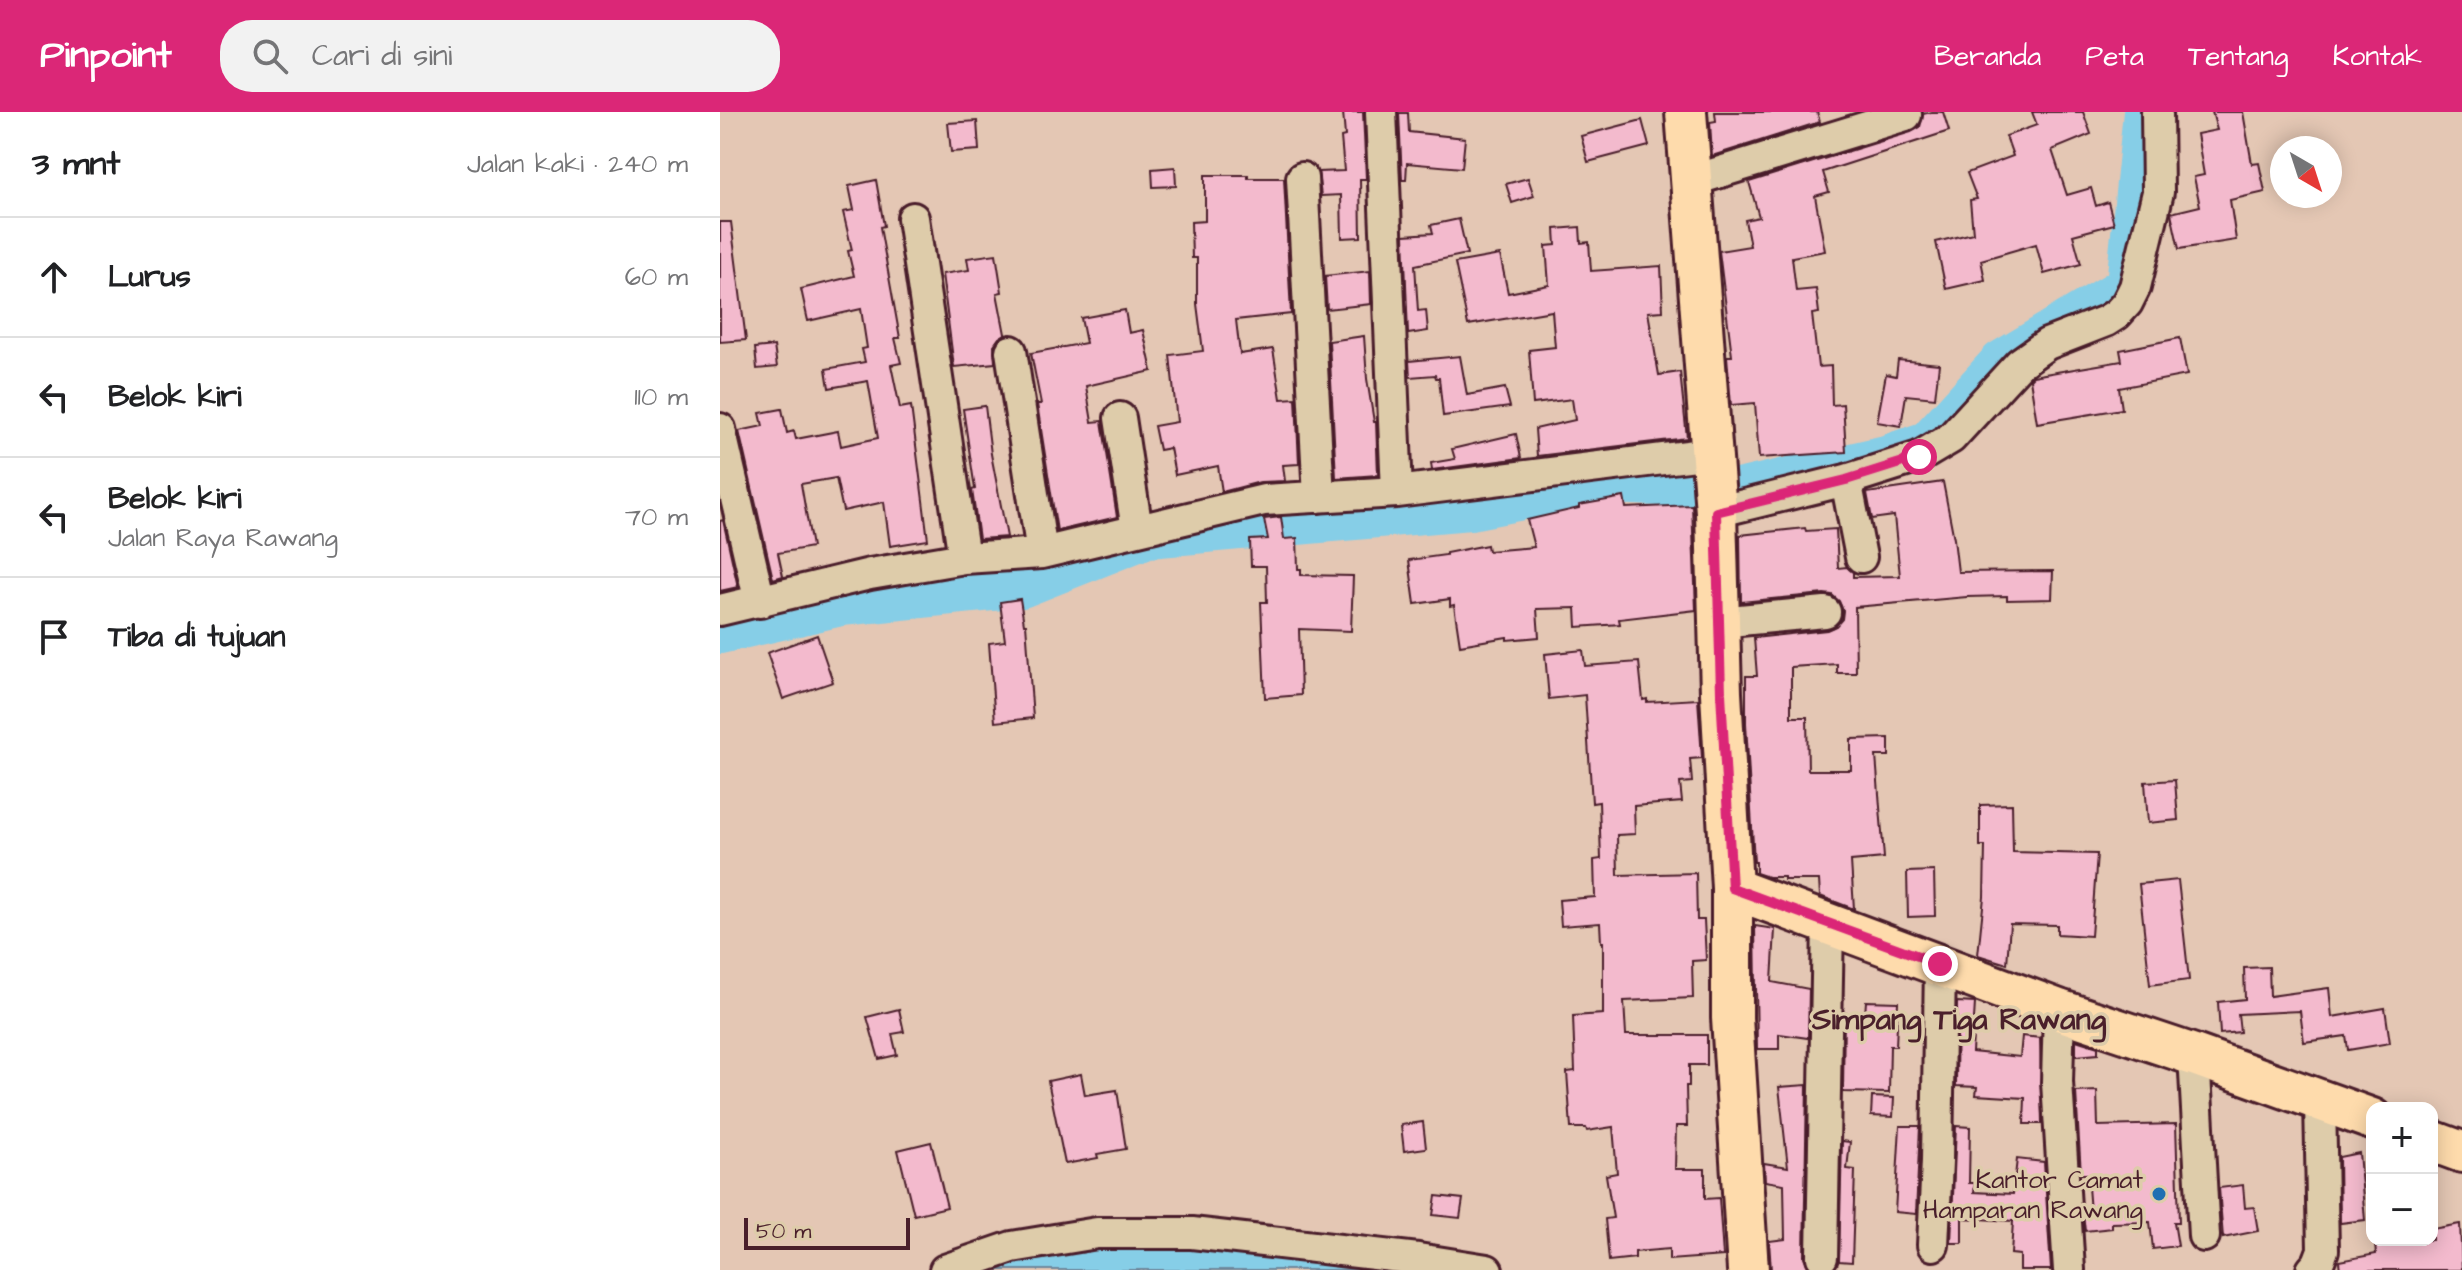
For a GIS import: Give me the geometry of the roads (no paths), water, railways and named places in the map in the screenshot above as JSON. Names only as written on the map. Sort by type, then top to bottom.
[{"type":"main road","points":[[1686,112],[1714,483],[1732,888],[1732,1018],[1748,1270]]},
{"type":"main road","points":[[1732,888],[2059,1010],[2366,1117]]},
{"type":"main road","points":[[2438,1143],[2462,1152]]},
{"type":"street","points":[[1381,112],[1397,492]]},
{"type":"street","points":[[720,610],[870,574],[964,558],[1042,553],[1264,500],[1397,492],[1846,480],[1919,457],[1951,438],[2020,363],[2047,344],[2106,321],[2127,303],[2135,287],[2158,192],[2157,112]]},
{"type":"street","points":[[1691,181],[1906,115]]},
{"type":"street","points":[[1302,178],[1319,497]]},
{"type":"street","points":[[913,218],[964,558]]},
{"type":"street","points":[[1011,351],[1042,553]]},
{"type":"street","points":[[1120,418],[1137,530]]},
{"type":"street","points":[[720,429],[760,602]]},
{"type":"street","points":[[1846,480],[1861,557]]},
{"type":"street","points":[[1719,622],[1825,612]]},
{"type":"street","points":[[1822,1257],[1828,922]]},
{"type":"street","points":[[1933,1245],[1940,964]]},
{"type":"street","points":[[2059,1010],[2057,1082],[2069,1270]]},
{"type":"street","points":[[2194,1055],[2204,1236]]},
{"type":"street","points":[[2312,1270],[2323,1250],[2320,1101]]},
{"type":"street","points":[[945,1270],[1012,1247],[1097,1233],[1192,1233],[1487,1270]]},
{"type":"water","points":[[1155,1242],[1378,1270],[988,1270],[1007,1261],[1048,1251]]},
{"type":"waterway","points":[[720,634],[841,606],[1022,588],[1148,538],[1470,510],[1608,484],[1738,489],[1886,455],[1927,441],[2000,361],[2126,285],[2143,112]]},
{"type":"place","name":"Kantor Camat Hamparan Rawang","points":[[2159,1194]]},
{"type":"district","name":"Simpang Tiga Rawang","points":[[1959,1019]]}]
